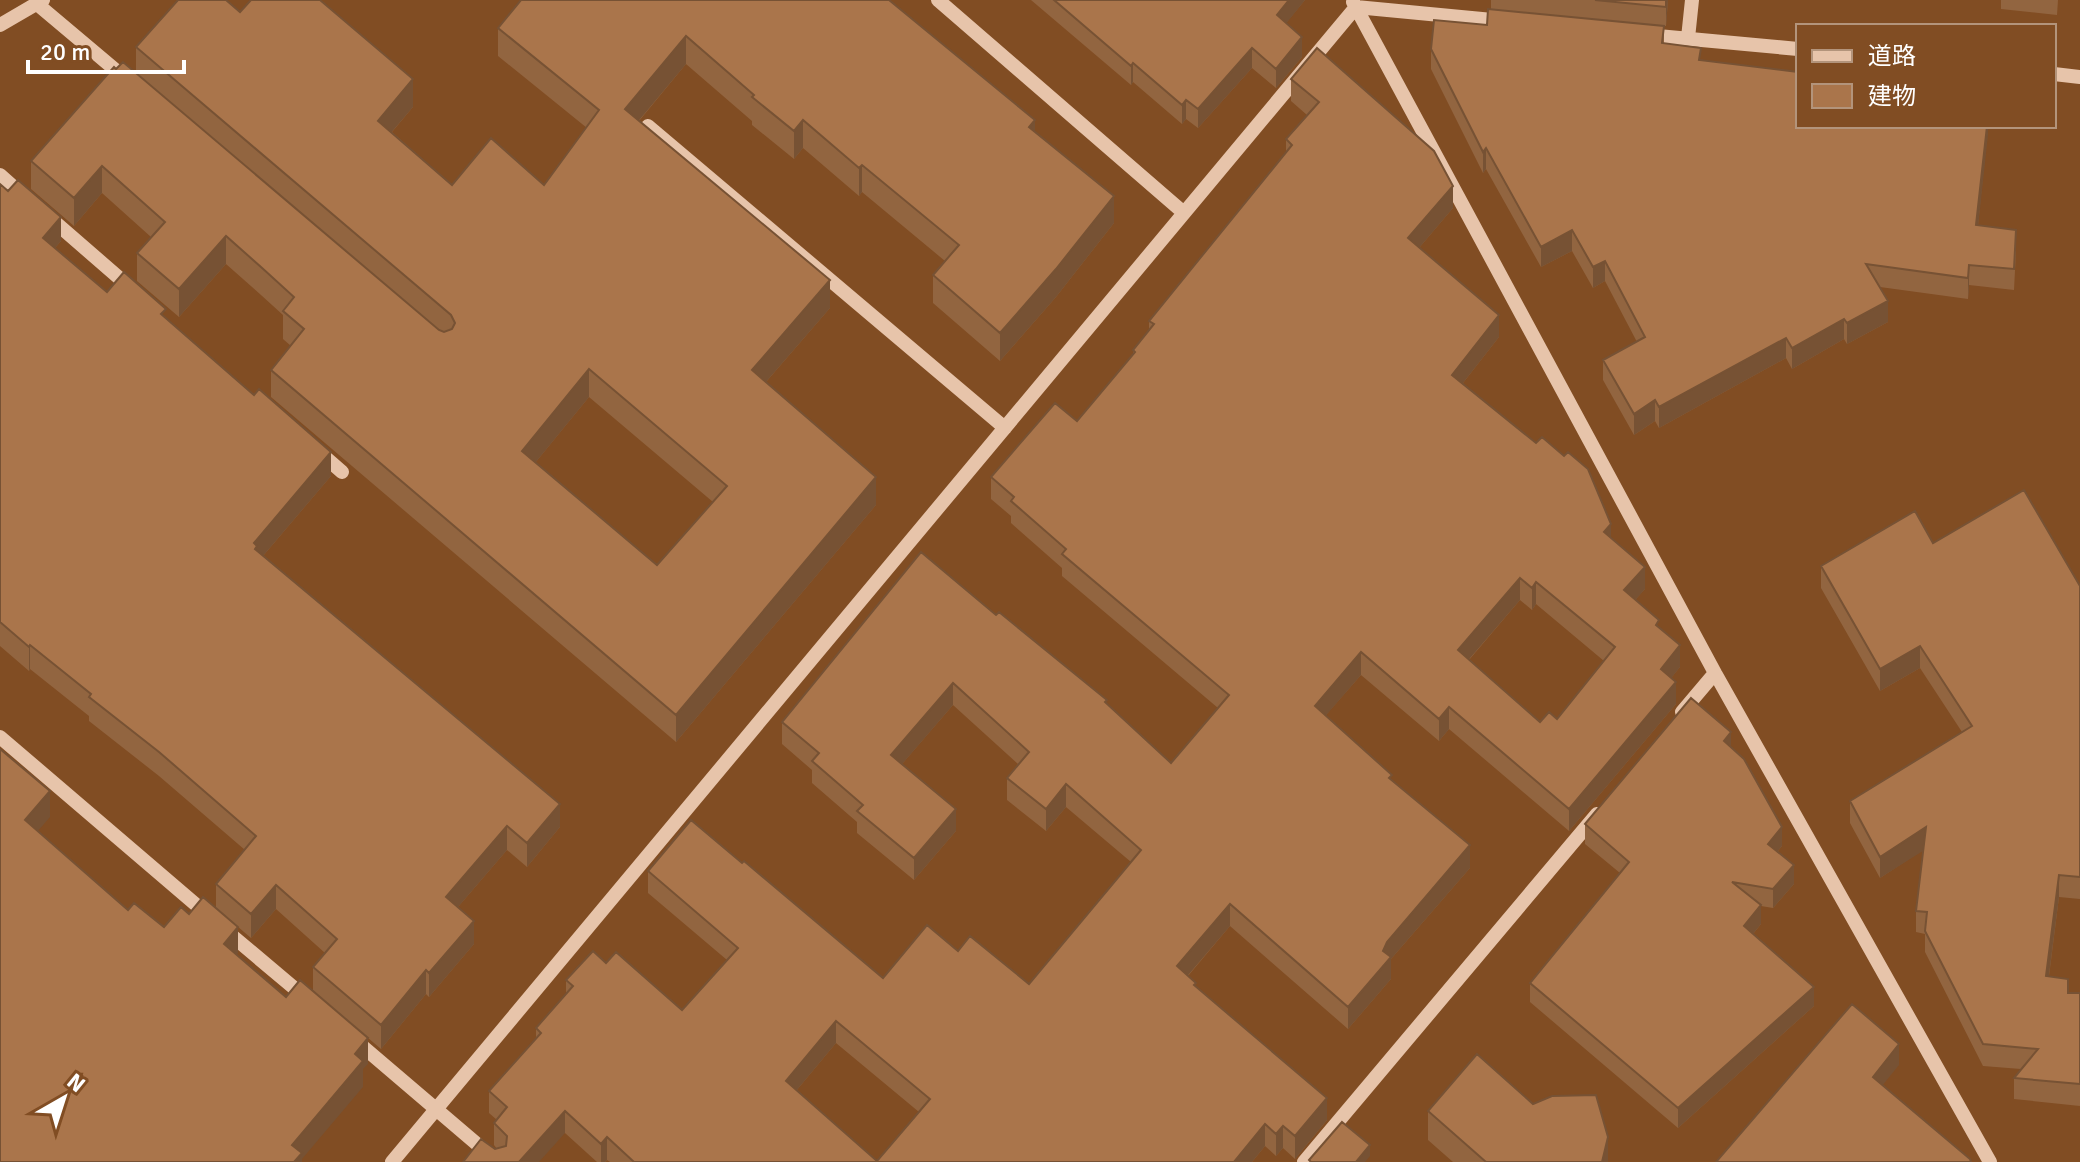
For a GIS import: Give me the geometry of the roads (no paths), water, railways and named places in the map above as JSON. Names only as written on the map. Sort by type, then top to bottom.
[{"type":"street","points":[[938,0],[1184,213]]},
{"type":"street","points":[[1688,38],[1692,0]]},
{"type":"street","points":[[0,25],[40,2],[133,85]]},
{"type":"street","points":[[392,1162],[1184,213],[1354,4]]},
{"type":"street","points":[[1354,4],[1514,22]]},
{"type":"street","points":[[1354,4],[1715,673],[1990,1162]]},
{"type":"street","points":[[1625,32],[1796,49]]},
{"type":"street","points":[[2056,74],[2080,77]]},
{"type":"street","points":[[648,126],[1005,428]]},
{"type":"street","points":[[0,175],[141,298]]},
{"type":"street","points":[[306,441],[342,472]]},
{"type":"street","points":[[1674,721],[1715,673]]},
{"type":"street","points":[[0,737],[315,1006]]},
{"type":"street","points":[[1304,1162],[1602,807]]},
{"type":"street","points":[[339,1027],[498,1162]]}]
